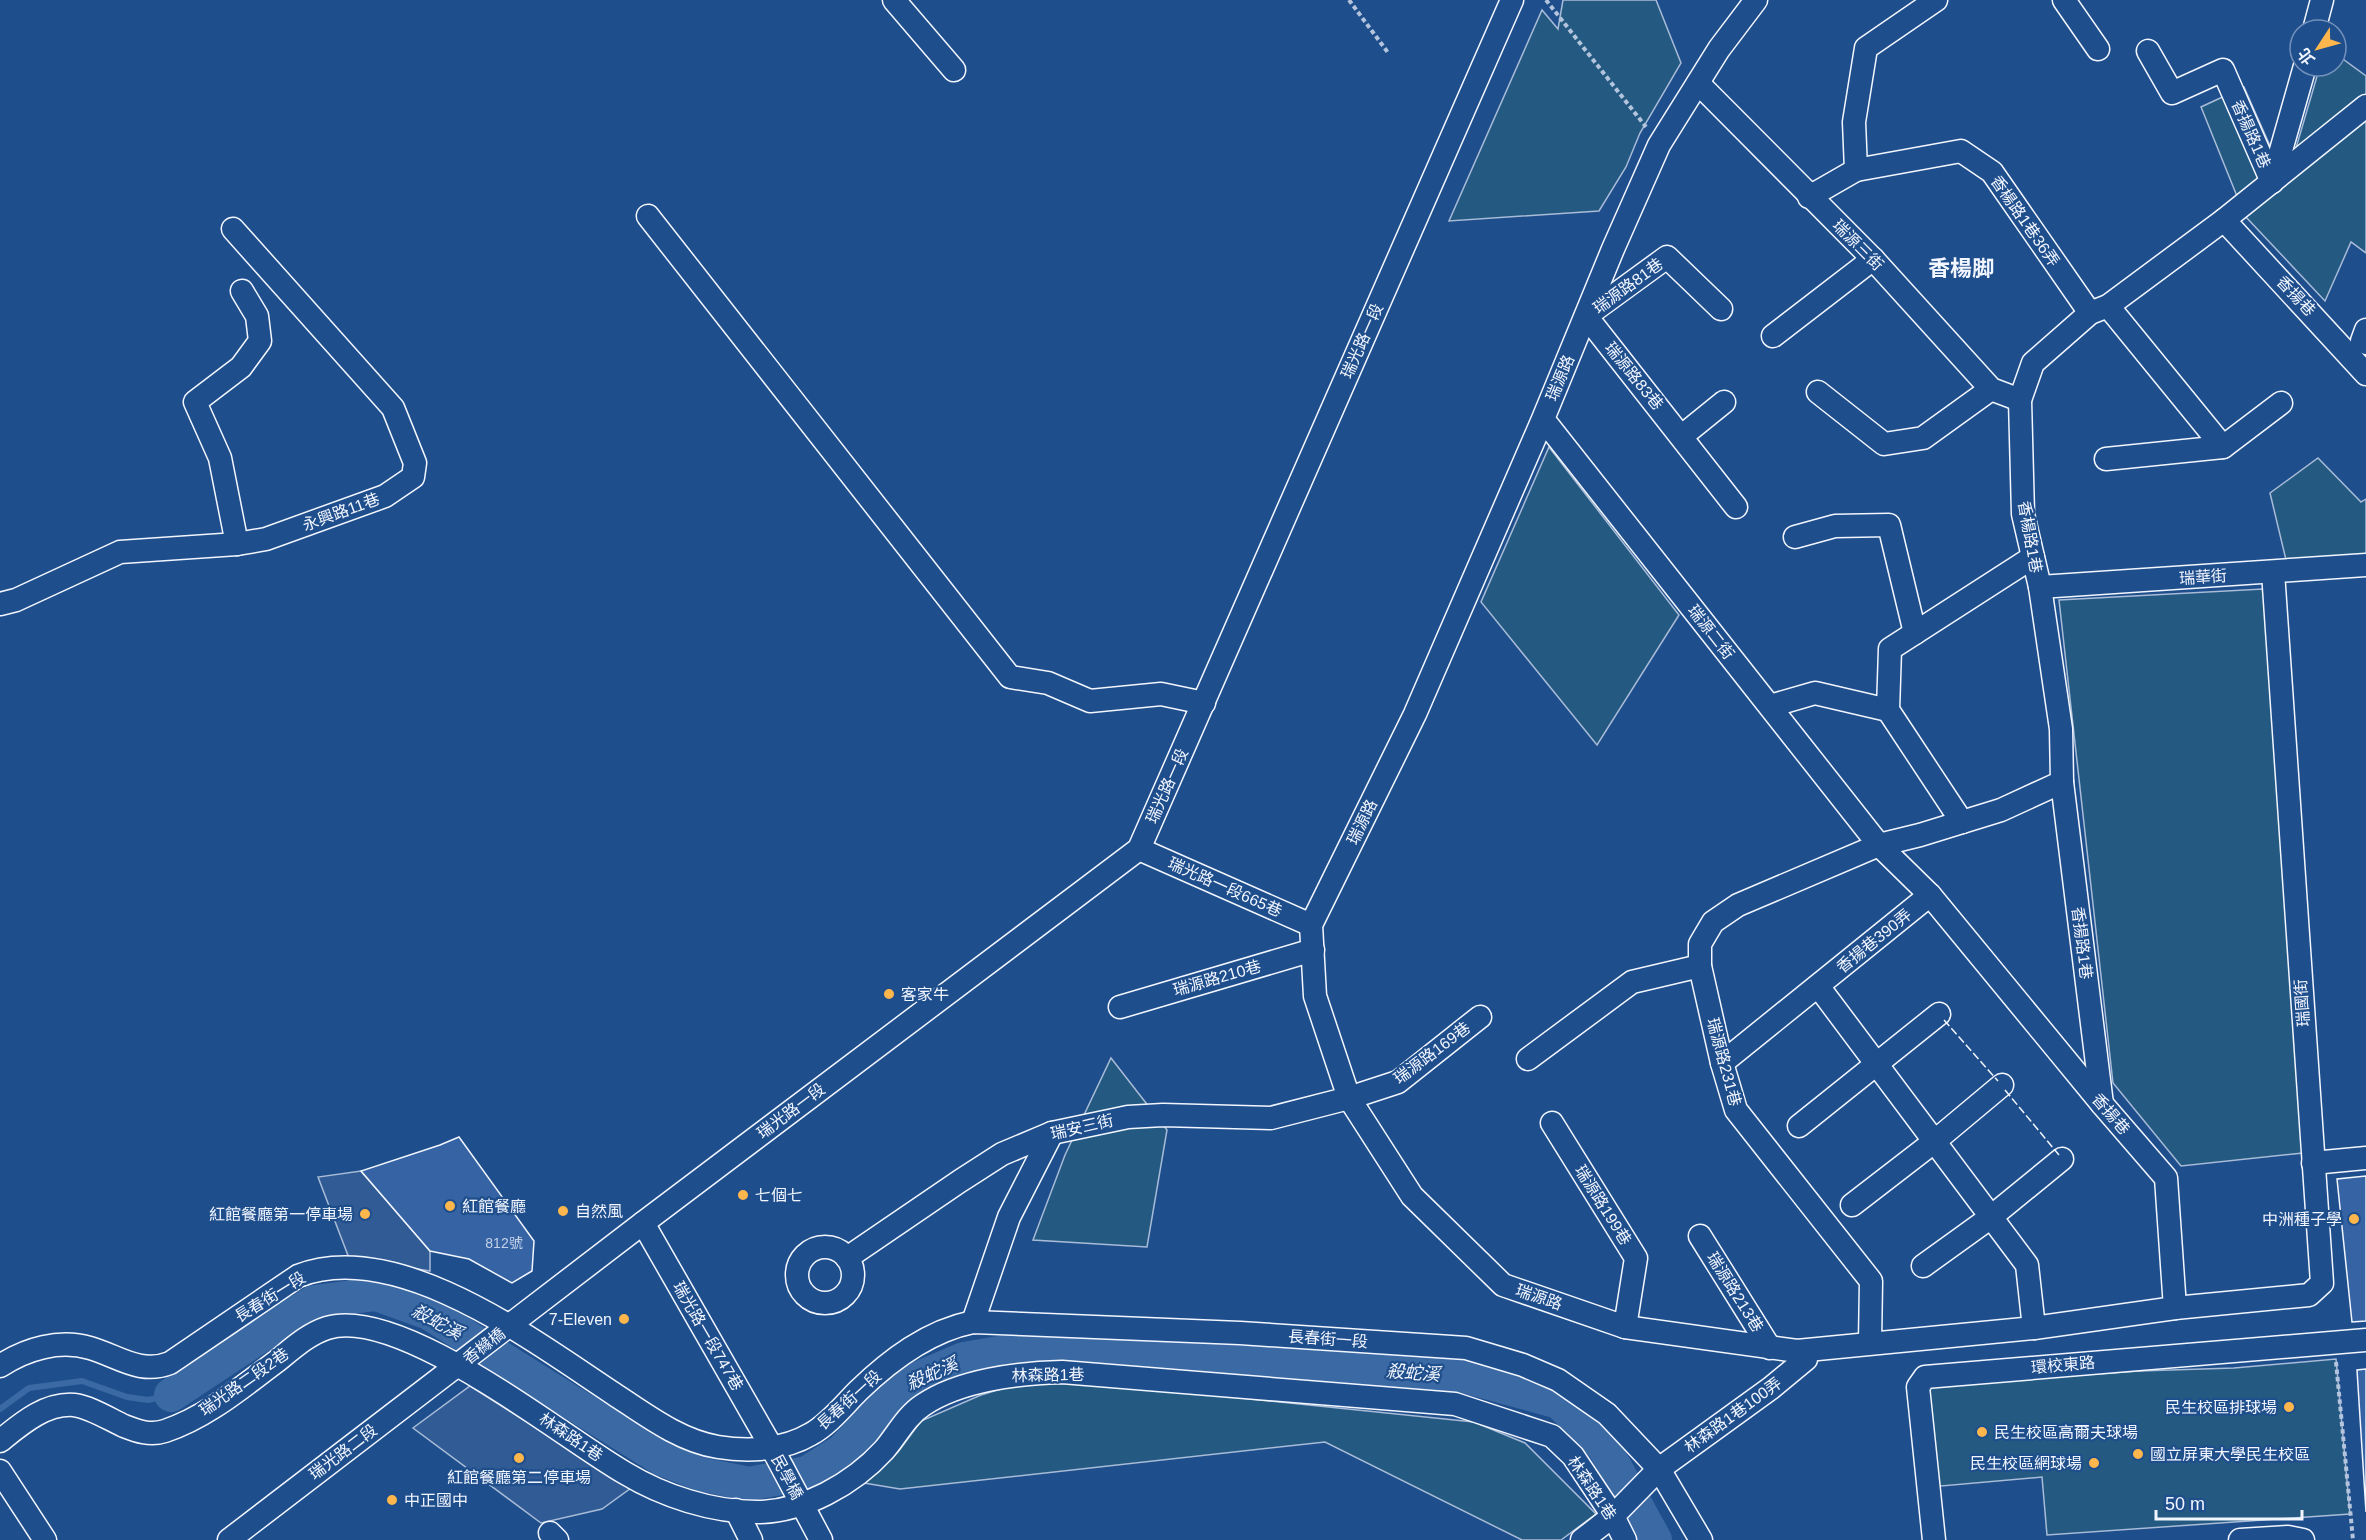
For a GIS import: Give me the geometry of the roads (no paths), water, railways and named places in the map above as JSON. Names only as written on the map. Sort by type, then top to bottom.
[{"type":"street","points":[[894,0],[954,70]]},
{"type":"street","name":"瑞光路一段","points":[[509,1326],[1138,849],[1512,0]]},
{"type":"street","name":"瑞源路","points":[[1756,0],[1740,18],[1659,145],[1416,714],[1311,925],[1315,996],[1349,1098],[1412,1196],[1503,1285],[1625,1327],[1797,1351],[1870,1343]]},
{"type":"street","points":[[1856,171],[1854,122],[1866,48],[1936,0]]},
{"type":"street","points":[[2064,0],[2098,49]]},
{"type":"street","points":[[2317,18],[2322,0]]},
{"type":"street","name":"香揚路1巷","points":[[2148,51],[2172,93],[2223,70],[2272,182]]},
{"type":"street","name":"香揚路1巷","points":[[2272,182],[2302,78]]},
{"type":"street","name":"瑞源三街","points":[[1698,83],[1873,260],[1991,389],[2020,400]]},
{"type":"street","points":[[2272,182],[2366,106]]},
{"type":"street","name":"香楊路1巷36弄","points":[[1809,197],[1856,171],[1961,151],[1992,172],[2099,310]]},
{"type":"street","name":"香楊路1巷","points":[[2062,783],[2061,729],[2040,587],[2023,514],[2020,400],[2033,363],[2099,310],[2224,220],[2272,182]]},
{"type":"street","points":[[648,216],[1010,677],[1048,683],[1090,701],[1161,694],[1204,703]]},
{"type":"street","name":"香揚巷","points":[[2224,220],[2366,374]]},
{"type":"street","name":"永興路11巷","points":[[0,604],[16,600],[120,552],[237,544],[266,539],[385,496],[413,477],[415,463],[393,408],[233,230]]},
{"type":"street","name":"瑞源路81巷","points":[[1586,316],[1667,257],[1721,309]]},
{"type":"street","points":[[1773,336],[1873,260]]},
{"type":"street","points":[[237,544],[219,458],[195,402],[241,366],[260,342],[257,316],[242,291]]},
{"type":"street","points":[[2099,310],[2223,447]]},
{"type":"street","name":"瑞源路83巷","points":[[1586,316],[1736,507]]},
{"type":"street","points":[[2366,330],[2362,341],[2366,343]]},
{"type":"street","points":[[1818,392],[1884,444],[1923,438],[1991,389]]},
{"type":"street","points":[[1682,436],[1724,402]]},
{"type":"street","points":[[2106,459],[2223,447],[2281,403]]},
{"type":"street","name":"瑞源二街","points":[[1543,419],[1878,845]]},
{"type":"street","points":[[1795,537],[1835,526],[1888,525],[1915,633]]},
{"type":"street","points":[[1962,822],[1888,710],[1890,649],[2032,557]]},
{"type":"street","name":"瑞華街","points":[[2040,587],[2366,565]]},
{"type":"street","name":"瑞國街","points":[[2175,1308],[2309,1294],[2322,1283],[2273,572]]},
{"type":"street","points":[[1770,706],[1815,693],[1888,710]]},
{"type":"street","points":[[1878,845],[1920,836],[2001,810],[2062,783]]},
{"type":"street","name":"香揚路1巷","points":[[2062,783],[2102,1104]]},
{"type":"street","name":"香揚巷","points":[[1878,845],[1930,895],[2166,1178],[2175,1308]]},
{"type":"street","name":"瑞源路231巷","points":[[1870,1343],[1871,1281],[1736,1110],[1722,1063],[1701,966],[1700,944],[1713,922],[1738,905],[1878,845]]},
{"type":"street","name":"瑞光路一段665巷","points":[[1138,849],[1311,925]]},
{"type":"street","name":"香揚巷390弄","points":[[1722,1063],[1930,895]]},
{"type":"street","name":"瑞源路210巷","points":[[1120,1006],[1313,950]]},
{"type":"street","points":[[1528,1059],[1632,982],[1701,966]]},
{"type":"street","points":[[1818,986],[2027,1265],[2034,1328]]},
{"type":"street","points":[[1799,1126],[1939,1014]]},
{"type":"street","name":"瑞源路169巷","points":[[1349,1098],[1398,1082],[1480,1017]]},
{"type":"street","points":[[1852,1205],[1935,1141],[2002,1085]]},
{"type":"street","name":"瑞安三街","points":[[847,1258],[960,1180],[1002,1154],[1052,1133],[1128,1117],[1163,1114],[1271,1119],[1349,1098]]},
{"type":"street","name":"瑞源路199巷","points":[[1552,1124],[1636,1258],[1625,1327]]},
{"type":"street","points":[[973,1322],[1009,1217],[1052,1133]]},
{"type":"street","points":[[2313,1162],[2366,1158]]},
{"type":"street","points":[[1923,1266],[1991,1217],[2062,1159]]},
{"type":"street","name":"瑞光路一段747巷","points":[[643,1223],[772,1448]]},
{"type":"street","name":"瑞源路213巷","points":[[1700,1236],[1770,1348]]},
{"type":"street","name":"長春街一段","points":[[0,1366],[38,1348],[73,1344],[146,1368],[158,1368],[170,1363],[298,1276],[318,1268],[342,1267],[368,1270],[429,1285],[457,1296],[509,1326],[658,1423],[689,1438],[717,1447],[772,1448],[811,1434],[899,1356],[933,1335],[954,1326],[973,1322],[1240,1333],[1466,1348],[1523,1365],[1558,1380],[1606,1414],[1659,1469]]},
{"type":"street","points":[[1870,1343],[2034,1328],[2175,1308]]},
{"type":"street","name":"瑞光路二段2巷","points":[[0,1441],[25,1420],[59,1406],[77,1405],[141,1433],[162,1432],[190,1420],[227,1398],[307,1337],[329,1327],[353,1326],[384,1331],[458,1365]]},
{"type":"street","name":"香櫞橋","points":[[458,1365],[509,1326]]},
{"type":"street","name":"環校東路","points":[[1934,1540],[1918,1387],[1925,1377],[2366,1340]]},
{"type":"street","name":"林森路1巷100弄","points":[[1582,1540],[1613,1516],[1659,1469],[1771,1388],[1806,1359]]},
{"type":"street","name":"林森路1巷","points":[[458,1365],[500,1390],[625,1473],[681,1499],[757,1512],[802,1505],[837,1487],[874,1461],[912,1414],[925,1403],[994,1378],[1025,1373],[1062,1372],[1455,1404],[1552,1436],[1574,1456],[1613,1516],[1625,1540]]},
{"type":"street","name":"瑞光路二段","points":[[229,1540],[458,1365]]},
{"type":"street","name":"民學橋","points":[[772,1448],[822,1540]]},
{"type":"street","points":[[1659,1469],[1701,1540]]},
{"type":"street","points":[[0,1471],[45,1540]]},
{"type":"street","points":[[736,1510],[751,1540]]},
{"type":"street","points":[[2240,1540],[2288,1537],[2303,1540]]},
{"type":"waterway","name":"殺蛇溪","points":[[171,1395],[314,1302],[376,1294],[429,1313],[662,1459],[700,1474],[749,1484],[807,1473],[842,1451],[903,1385],[964,1359],[1022,1349],[1464,1376],[1559,1402],[1604,1447],[1655,1540]]},
{"type":"waterway","points":[[0,1409],[29,1388],[82,1381],[127,1397],[148,1400],[171,1395]]},
{"type":"place","name":"客家牛","points":[[889,994]]},
{"type":"place","name":"七個七","points":[[743,1195]]},
{"type":"place","name":"紅館餐廳","points":[[450,1206]]},
{"type":"place","name":"自然風","points":[[563,1211]]},
{"type":"place","name":"紅館餐廳第一停車場","points":[[365,1214]]},
{"type":"place","name":"中洲種子學","points":[[2354,1219]]},
{"type":"place","name":"7-Eleven","points":[[624,1319]]},
{"type":"place","name":"民生校區排球場","points":[[2289,1407]]},
{"type":"place","name":"民生校區高爾夫球場","points":[[1982,1432]]},
{"type":"place","name":"國立屏東大學民生校區","points":[[2138,1454]]},
{"type":"place","name":"紅館餐廳第二停車場","points":[[519,1458]]},
{"type":"place","name":"民生校區網球場","points":[[2094,1463]]},
{"type":"place","name":"中正國中","points":[[392,1500]]},
{"type":"district","name":"香楊脚","points":[[1961,268]]}]
